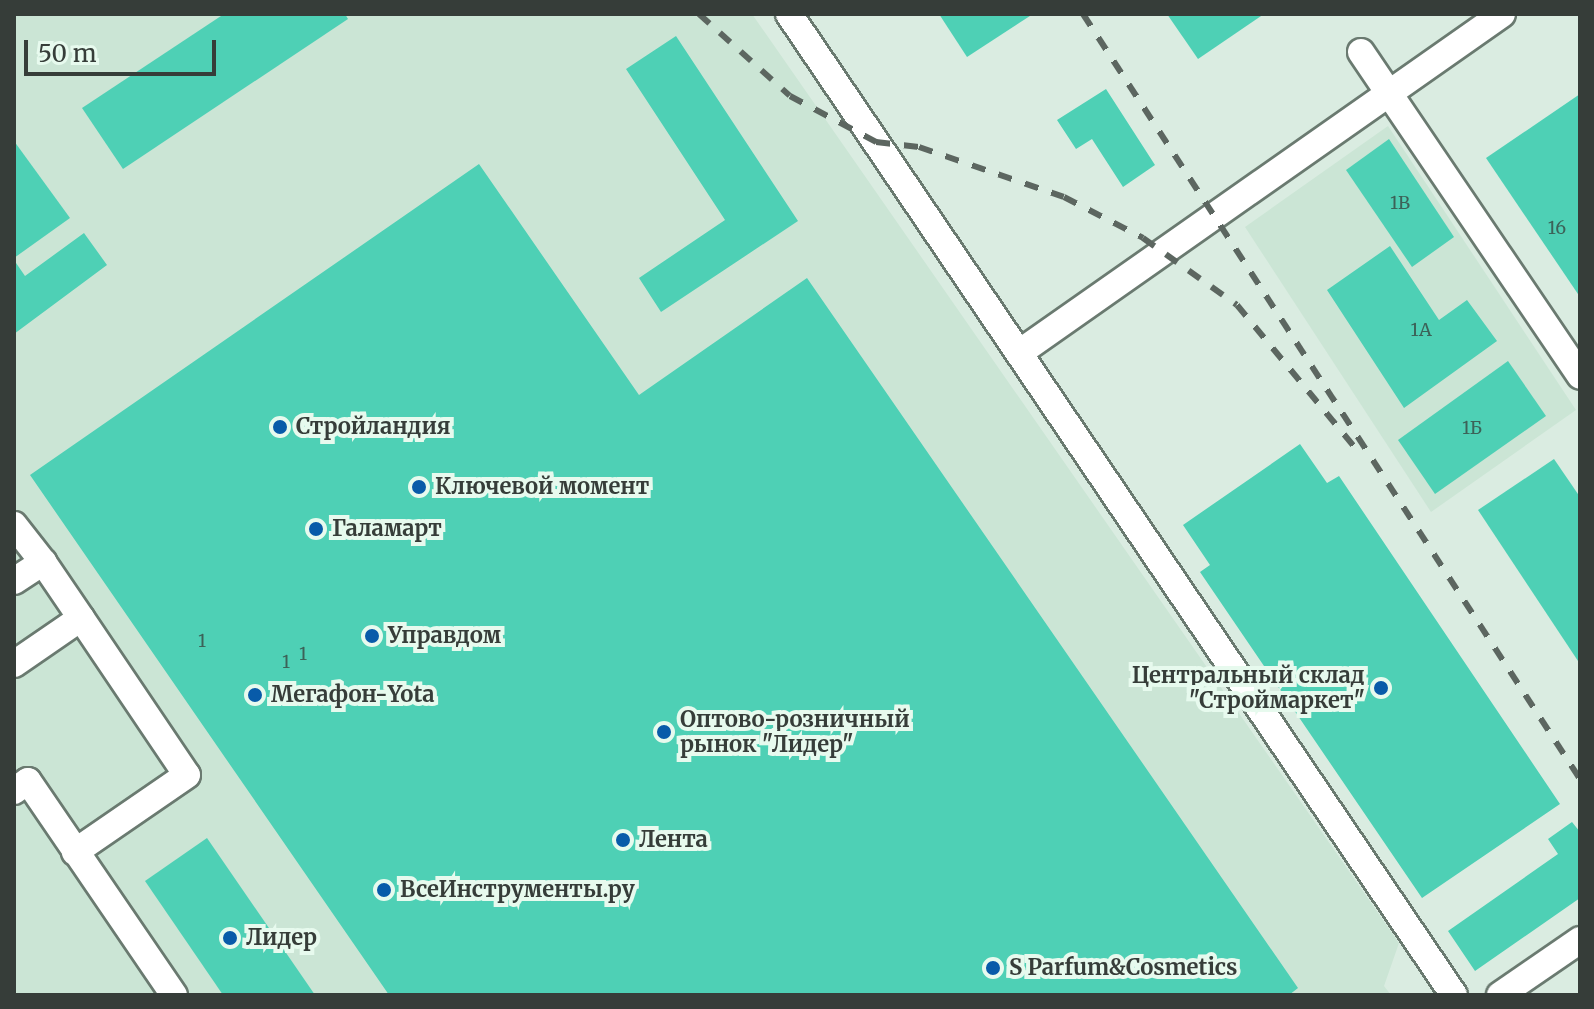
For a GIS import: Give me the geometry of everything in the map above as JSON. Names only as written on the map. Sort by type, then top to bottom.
[{"type":"lane","points":[[789,14],[1454,995]]},
{"type":"lane","points":[[1019,353],[1386,92],[1502,14]]},
{"type":"lane","points":[[1361,52],[1580,376]]},
{"type":"lane","points":[[14,525],[43,562],[187,775],[75,852]]},
{"type":"lane","points":[[14,581],[43,562]]},
{"type":"lane","points":[[14,664],[81,618]]},
{"type":"lane","points":[[19,778],[75,852],[174,995]]},
{"type":"lane","points":[[1500,995],[1580,940]]},
{"type":"shaded area","points":[[14,14],[752,14],[1399,943],[1384,986],[1391,995],[18,995],[14,989]]},
{"type":"shaded area","points":[[1388,126],[1576,410],[1431,512],[1245,227]]},
{"type":"building","points":[[224,14],[345,14],[348,19],[123,169],[82,108]]},
{"type":"building","points":[[939,14],[1033,14],[967,57]]},
{"type":"building","points":[[1167,14],[1264,14],[1198,59]]},
{"type":"building","points":[[676,36],[798,221],[661,312],[639,278],[725,220],[626,69]]},
{"type":"building","points":[[1106,89],[1155,165],[1123,187],[1092,139],[1076,149],[1057,120]]},
{"type":"building","points":[[1580,94],[1580,297],[1486,158]]},
{"type":"building","points":[[1389,139],[1454,237],[1412,267],[1346,170]]},
{"type":"building","points":[[14,141],[70,218],[14,258]]},
{"type":"building","name":"Оптово-розничный рынок \"Лидер\"","points":[[479,164],[639,395],[807,278],[1298,988],[1289,995],[389,995],[30,475]]},
{"type":"building","points":[[84,233],[107,265],[14,334],[14,260],[25,276]]},
{"type":"building","points":[[1390,246],[1439,320],[1467,300],[1497,341],[1404,408],[1327,290]]},
{"type":"building","points":[[1508,361],[1546,416],[1435,494],[1398,440]]},
{"type":"building","name":"Центральный склад \"Строймаркет\"","points":[[1300,444],[1327,483],[1339,476],[1560,804],[1422,898],[1200,572],[1210,565],[1183,525]]},
{"type":"building","points":[[1554,459],[1580,497],[1580,664],[1478,510]]},
{"type":"building","points":[[1572,822],[1580,832],[1580,898],[1475,971],[1448,931],[1558,854],[1548,839]]},
{"type":"building","name":"Лидер","points":[[207,838],[315,995],[223,995],[145,881]]},
{"type":"railway","points":[[699,14],[790,96],[876,142],[919,147],[1064,197],[1143,238],[1237,305],[1357,450]]},
{"type":"railway","points":[[1083,14],[1580,779]]},
{"type":"place","name":"Стройландия","points":[[280,427]]},
{"type":"place","name":"Ключевой момент","points":[[419,487]]},
{"type":"place","name":"Галамарт","points":[[316,529]]},
{"type":"place","name":"Управдом","points":[[372,636]]},
{"type":"place","name":"Центральный склад \"Строймаркет\"","points":[[1381,688]]},
{"type":"place","name":"Мегафон-Yota","points":[[255,695]]},
{"type":"place","name":"Оптово-розничный рынок \"Лидер\"","points":[[664,732]]},
{"type":"place","name":"Лента","points":[[623,840]]},
{"type":"place","name":"ВсеИнструменты.ру","points":[[384,890]]},
{"type":"place","name":"Лидер","points":[[230,938]]},
{"type":"place","name":"S Parfum&Cosmetics","points":[[993,968]]}]
